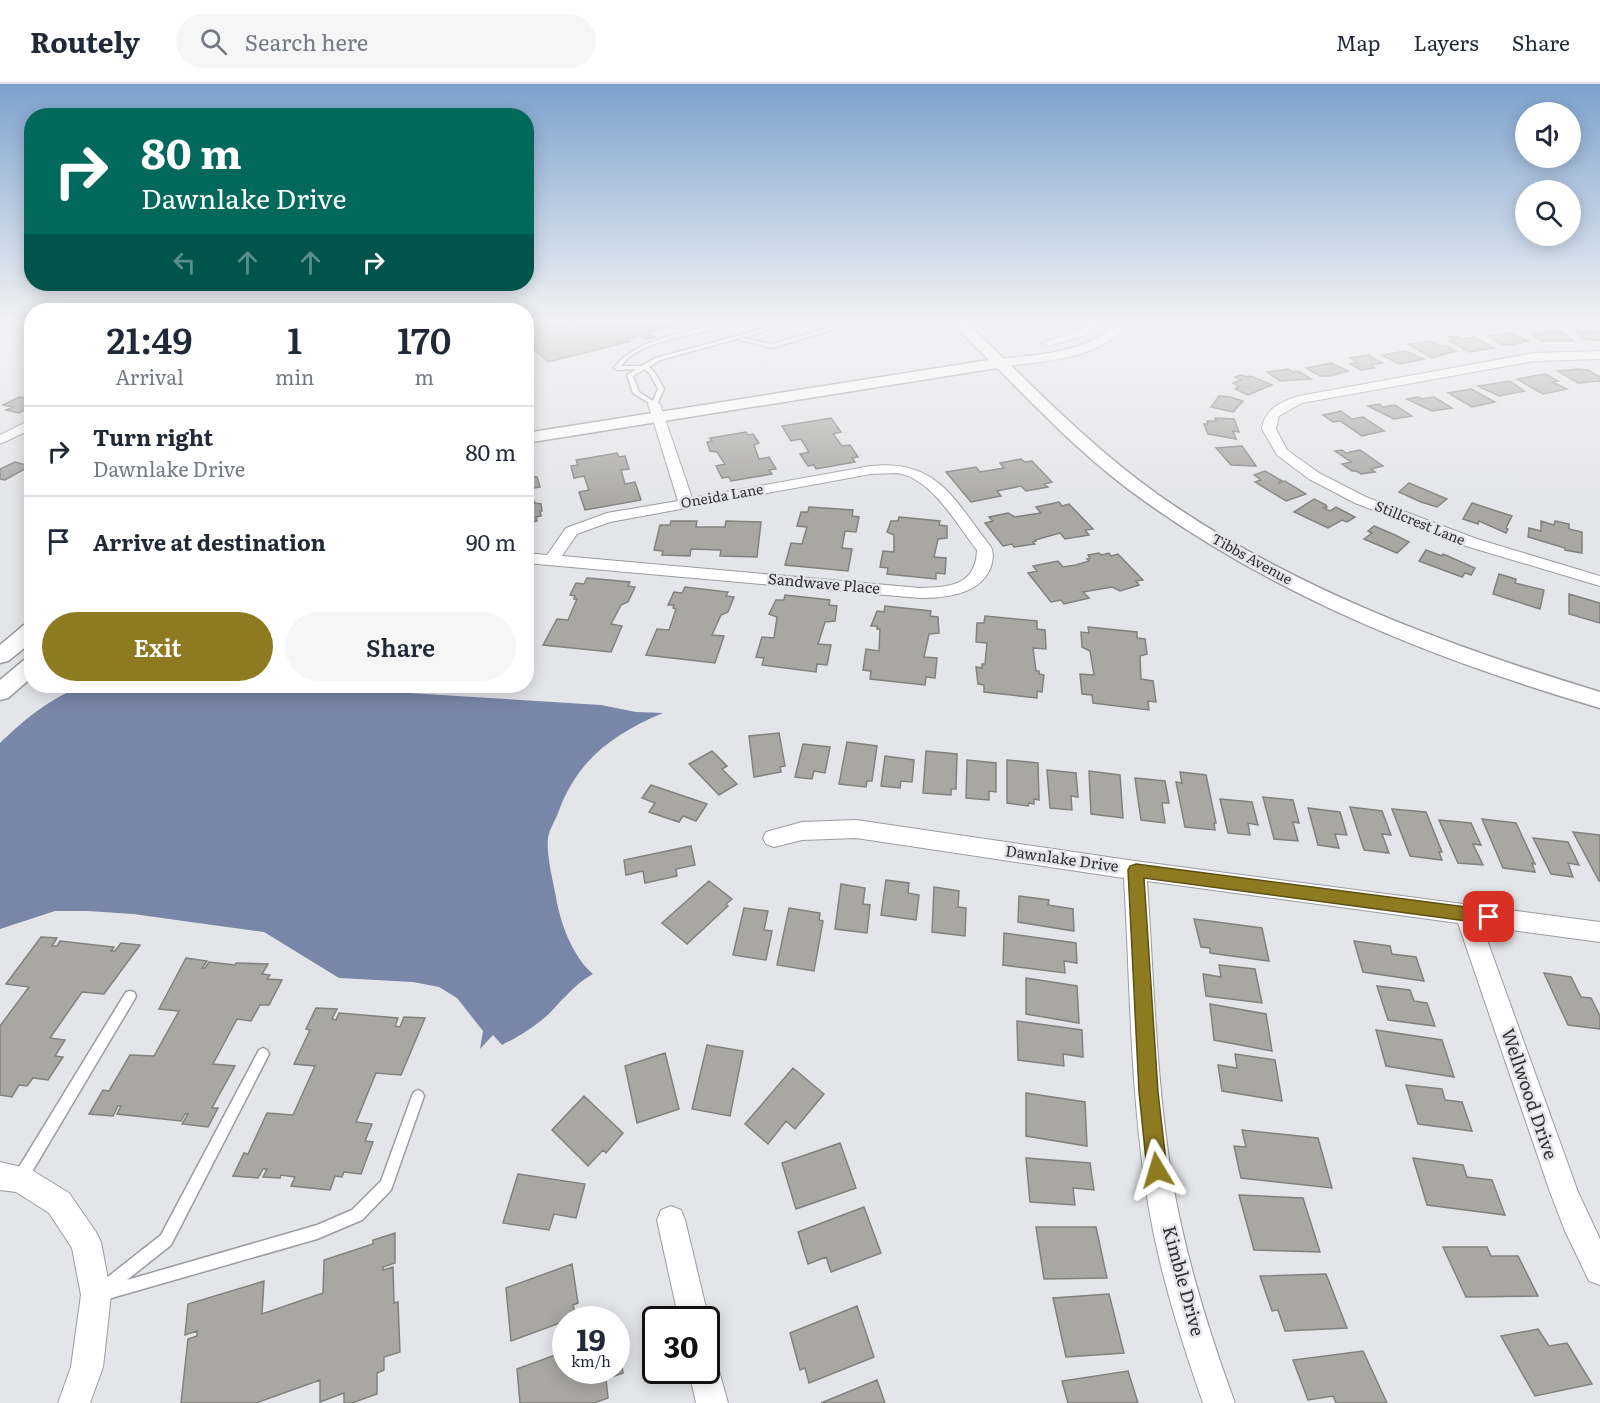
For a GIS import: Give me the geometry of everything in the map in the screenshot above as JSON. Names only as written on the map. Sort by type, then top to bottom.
[{"type":"street","points":[[534,436],[655,411],[811,386]]},
{"type":"street","name":"Tibbs Avenue","points":[[1029,386],[1120,474],[1176,515],[1229,548],[1316,594],[1406,633],[1488,665],[1600,700]]},
{"type":"street","name":"Stillcrest Lane","points":[[1378,386],[1299,400],[1279,409],[1272,415],[1269,424],[1273,442],[1287,458],[1344,491],[1462,540],[1600,581]]},
{"type":"street","points":[[534,423],[655,411]]},
{"type":"street","points":[[655,411],[686,502]]},
{"type":"street","points":[[4,438],[24,427]]},
{"type":"street","points":[[4,438],[24,440]]},
{"type":"street","name":"Oneida Lane","points":[[552,560],[571,531],[587,524],[686,502],[871,470],[909,470]]},
{"type":"street","name":"Sandwave Place","points":[[534,559],[920,593],[938,593],[970,583],[980,574],[986,561],[985,550],[934,485],[926,477],[909,470]]},
{"type":"street","points":[[0,656],[24,636]]},
{"type":"street","points":[[0,692],[24,672]]},
{"type":"street","name":"Dawnlake Drive","points":[[774,838],[802,831],[856,829],[1136,870],[1600,932]]},
{"type":"street","name":"Kimble Drive","points":[[1136,870],[1148,1092],[1160,1186],[1185,1297],[1219,1403]]},
{"type":"street","name":"Wellwood Drive","points":[[1466,914],[1564,1192],[1600,1270]]},
{"type":"street","points":[[10,1178],[59,1203],[86,1242],[96,1295],[87,1367],[74,1403]]},
{"type":"street","points":[[671,1220],[691,1306]]},
{"type":"street","points":[[708,1384],[712,1403]]},
{"type":"lane","points":[[634,386],[636,393],[655,411],[661,389],[659,386]]},
{"type":"lane","points":[[10,1178],[130,996]]},
{"type":"lane","points":[[96,1295],[166,1240],[263,1054]]},
{"type":"lane","points":[[96,1295],[316,1232],[357,1215],[386,1185],[418,1096]]},
{"type":"shaded area","points":[[67,693],[409,693],[601,705],[636,712],[663,713],[628,730],[599,751],[586,764],[566,794],[549,835],[549,859],[561,918],[579,958],[593,974],[578,984],[532,1028],[502,1045],[493,1035],[480,1049],[483,1031],[457,998],[439,987],[413,982],[339,978],[264,932],[133,914],[88,911],[55,911],[0,929],[0,743],[38,710]]},
{"type":"building","points":[[1237,386],[1271,386],[1248,395],[1235,389],[1239,387]]},
{"type":"building","points":[[1478,386],[1516,386],[1524,391],[1499,396]]},
{"type":"building","points":[[1528,386],[1560,386],[1567,389],[1543,394]]},
{"type":"building","points":[[1471,389],[1495,402],[1472,407],[1448,393]]},
{"type":"building","points":[[1219,396],[1243,401],[1233,412],[1211,407]]},
{"type":"building","points":[[19,397],[24,398],[24,410],[19,413],[6,410],[13,407],[3,405]]},
{"type":"building","points":[[1418,397],[1422,399],[1434,397],[1452,408],[1432,411],[1407,399]]},
{"type":"building","points":[[1379,404],[1383,407],[1395,405],[1412,416],[1394,419],[1368,406]]},
{"type":"building","points":[[1341,411],[1352,419],[1363,417],[1384,431],[1362,436],[1340,421],[1333,422],[1323,415]]},
{"type":"building","points":[[831,418],[841,432],[833,434],[842,446],[850,445],[858,457],[852,458],[855,462],[816,469],[814,465],[808,466],[800,454],[809,452],[801,439],[791,441],[782,426]]},
{"type":"building","points":[[1215,418],[1234,419],[1239,432],[1233,431],[1236,439],[1208,434],[1204,424],[1208,424],[1207,421],[1216,421]]},
{"type":"building","points":[[746,432],[748,435],[753,434],[759,443],[754,445],[759,459],[769,457],[776,469],[769,470],[772,474],[731,481],[729,477],[722,478],[716,466],[725,464],[717,452],[710,451],[707,442],[712,441],[710,438]]},
{"type":"building","points":[[1242,446],[1256,466],[1231,465],[1216,448]]},
{"type":"building","points":[[1342,450],[1346,453],[1360,450],[1383,466],[1371,469],[1375,472],[1361,474],[1352,471],[1342,464],[1351,462],[1335,451]]},
{"type":"building","points":[[617,453],[619,457],[625,456],[629,469],[621,470],[625,484],[635,482],[641,500],[585,510],[579,492],[589,490],[584,476],[574,478],[571,466],[578,465],[576,460]]},
{"type":"building","points":[[1021,459],[1025,462],[1032,461],[1052,482],[1044,484],[1048,487],[1026,491],[1021,486],[997,491],[1001,496],[971,502],[946,472],[976,467],[980,472],[1004,468],[1000,463]]},
{"type":"building","points":[[15,462],[24,464],[24,469],[5,480],[0,479],[0,469]]},
{"type":"building","points":[[1265,471],[1282,481],[1278,483],[1285,481],[1306,494],[1286,501],[1255,482],[1261,480],[1254,475]]},
{"type":"building","points":[[534,477],[537,477],[540,487],[534,488]]},
{"type":"building","points":[[1409,483],[1447,499],[1437,507],[1399,492]]},
{"type":"building","points":[[1314,499],[1326,505],[1327,507],[1324,508],[1330,511],[1336,507],[1355,517],[1347,522],[1342,520],[1328,528],[1294,512]]},
{"type":"building","points":[[534,501],[541,504],[541,516],[536,517],[537,521],[534,522]]},
{"type":"building","points":[[1059,502],[1062,506],[1069,504],[1093,529],[1085,530],[1089,535],[1065,539],[1060,533],[1035,540],[1033,542],[1035,544],[1003,546],[985,523],[993,521],[989,517],[1008,513],[1015,517],[1041,513],[1036,507]]},
{"type":"building","points":[[1472,503],[1512,516],[1506,533],[1479,521],[1478,524],[1463,519]]},
{"type":"building","points":[[809,507],[853,510],[852,516],[859,517],[856,532],[845,531],[842,548],[852,549],[848,571],[785,565],[791,543],[802,544],[807,527],[797,526],[801,512],[808,512]]},
{"type":"building","points":[[899,517],[940,521],[939,525],[947,526],[947,538],[938,539],[934,557],[946,558],[945,574],[936,573],[936,579],[887,574],[888,568],[880,567],[883,551],[894,552],[894,535],[887,532],[891,521],[898,521]]},
{"type":"building","points":[[671,521],[697,521],[696,527],[725,527],[726,521],[761,522],[757,557],[720,556],[721,550],[691,549],[690,556],[662,555],[663,551],[654,550],[660,525],[670,525]]},
{"type":"building","points":[[1541,521],[1554,525],[1555,521],[1569,524],[1569,529],[1582,532],[1582,553],[1565,550],[1565,548],[1528,537],[1529,528],[1541,531]]},
{"type":"building","points":[[1374,526],[1409,542],[1397,553],[1364,539],[1372,533],[1368,531]]},
{"type":"building","points":[[1426,550],[1442,556],[1443,554],[1475,568],[1471,575],[1465,573],[1462,577],[1419,561]]},
{"type":"building","points":[[1099,553],[1101,555],[1109,553],[1111,556],[1118,554],[1143,580],[1136,581],[1139,585],[1120,591],[1112,587],[1083,592],[1089,598],[1064,604],[1061,600],[1051,602],[1028,573],[1037,571],[1033,566],[1058,561],[1063,567],[1076,565],[1089,561],[1088,555]]},
{"type":"building","points":[[1499,574],[1516,579],[1515,583],[1544,590],[1540,609],[1493,594]]},
{"type":"building","points":[[587,578],[630,582],[628,586],[635,587],[628,602],[621,605],[611,624],[622,626],[611,652],[543,645],[557,619],[568,620],[577,599],[570,595],[576,583],[584,584]]},
{"type":"building","points":[[685,587],[728,592],[726,596],[734,597],[728,612],[721,615],[712,635],[724,636],[715,663],[646,655],[657,629],[669,630],[676,609],[673,608],[674,605],[668,605],[674,592],[682,593]]},
{"type":"building","points":[[1569,594],[1600,603],[1600,623],[1569,614]]},
{"type":"building","points":[[785,595],[830,600],[829,605],[837,606],[835,621],[825,622],[818,644],[831,645],[827,665],[817,664],[816,672],[762,665],[764,658],[756,657],[762,637],[774,638],[777,617],[769,614],[776,600],[784,600]]},
{"type":"building","points":[[885,606],[931,611],[930,616],[938,617],[939,633],[929,634],[924,657],[937,658],[935,678],[926,677],[925,685],[870,679],[871,671],[863,670],[866,649],[879,651],[880,629],[877,629],[877,626],[871,626],[877,611],[884,612]]},
{"type":"building","points":[[985,616],[1037,621],[1037,629],[1045,630],[1046,649],[1033,648],[1036,671],[1044,675],[1042,692],[1037,691],[1037,698],[984,692],[984,685],[978,684],[976,667],[982,668],[982,664],[985,664],[987,643],[976,642],[977,623],[984,623]]},
{"type":"building","points":[[1088,627],[1137,632],[1137,638],[1145,639],[1147,654],[1140,656],[1141,679],[1153,681],[1156,702],[1148,701],[1149,710],[1093,703],[1092,695],[1082,694],[1080,674],[1094,675],[1090,651],[1082,647],[1081,632],[1089,633]]},
{"type":"building","points":[[779,733],[785,766],[780,767],[781,772],[754,777],[749,736]]},
{"type":"building","points":[[847,742],[877,746],[872,781],[867,781],[866,787],[839,784]]},
{"type":"building","points":[[803,744],[830,747],[825,773],[814,771],[812,779],[795,777]]},
{"type":"building","points":[[712,751],[727,766],[722,769],[737,784],[719,795],[689,764]]},
{"type":"building","points":[[926,751],[957,754],[956,789],[951,789],[951,795],[923,793]]},
{"type":"building","points":[[885,756],[914,760],[912,782],[901,781],[900,788],[881,786]]},
{"type":"building","points":[[967,760],[996,763],[996,792],[989,791],[989,800],[966,798]]},
{"type":"building","points":[[1007,760],[1038,763],[1039,800],[1034,799],[1034,804],[1029,803],[1028,806],[1007,803]]},
{"type":"building","points":[[1047,770],[1076,773],[1078,797],[1071,796],[1072,810],[1050,808]]},
{"type":"building","points":[[1089,771],[1120,775],[1123,818],[1091,814]]},
{"type":"building","points":[[1180,772],[1206,775],[1216,823],[1214,823],[1215,830],[1185,827],[1176,782],[1182,783]]},
{"type":"building","points":[[1135,778],[1165,781],[1169,803],[1162,803],[1165,823],[1141,820]]},
{"type":"building","points":[[651,785],[707,804],[696,821],[683,816],[679,822],[649,812],[655,803],[642,798]]},
{"type":"building","points":[[1263,797],[1293,800],[1299,823],[1293,822],[1298,841],[1274,839]]},
{"type":"building","points":[[1220,799],[1252,802],[1258,825],[1248,823],[1250,835],[1228,833]]},
{"type":"building","points":[[1350,807],[1382,811],[1391,835],[1382,834],[1389,853],[1364,850]]},
{"type":"building","points":[[1308,808],[1340,812],[1347,835],[1335,834],[1339,848],[1318,845]]},
{"type":"building","points":[[1392,809],[1426,812],[1442,852],[1439,852],[1442,860],[1410,856]]},
{"type":"building","points":[[1482,819],[1516,823],[1535,864],[1532,863],[1535,872],[1503,868]]},
{"type":"building","points":[[1439,820],[1471,823],[1481,845],[1473,844],[1483,865],[1458,863]]},
{"type":"building","points":[[1573,832],[1600,835],[1600,881],[1599,881]]},
{"type":"building","points":[[1533,838],[1568,842],[1579,865],[1568,863],[1573,877],[1551,874]]},
{"type":"building","points":[[691,846],[695,865],[676,869],[677,876],[645,883],[643,871],[626,875],[624,860]]},
{"type":"building","points":[[886,880],[909,883],[908,893],[919,895],[916,920],[881,915]]},
{"type":"building","points":[[709,881],[732,899],[726,904],[728,906],[687,944],[662,923]]},
{"type":"building","points":[[841,884],[865,888],[863,904],[870,905],[867,933],[835,929]]},
{"type":"building","points":[[934,887],[959,891],[958,907],[966,908],[965,936],[932,932]]},
{"type":"building","points":[[1019,896],[1049,900],[1048,905],[1073,909],[1074,931],[1018,922]]},
{"type":"building","points":[[744,908],[768,911],[764,930],[772,931],[766,960],[733,955]]},
{"type":"building","points":[[789,908],[820,913],[819,920],[823,921],[814,971],[777,965]]},
{"type":"building","points":[[1194,919],[1262,928],[1269,961],[1210,953],[1210,948],[1201,947]]},
{"type":"building","points":[[1004,933],[1076,943],[1077,963],[1064,961],[1065,973],[1003,965]]},
{"type":"building","points":[[41,937],[57,938],[52,946],[57,946],[60,941],[114,947],[111,951],[115,951],[121,943],[140,945],[104,994],[82,992],[50,1038],[65,1040],[55,1056],[63,1057],[48,1080],[33,1078],[27,1086],[19,1085],[12,1097],[0,1095],[0,1026],[29,987],[6,984]]},
{"type":"building","points":[[1354,941],[1390,946],[1392,954],[1416,957],[1424,981],[1363,972]]},
{"type":"building","points":[[186,958],[207,961],[202,968],[205,968],[209,962],[235,965],[236,963],[268,964],[262,974],[270,975],[267,979],[282,980],[269,1005],[260,1005],[251,1021],[237,1019],[213,1064],[235,1066],[212,1108],[218,1108],[208,1127],[182,1124],[188,1114],[185,1114],[181,1121],[117,1114],[121,1106],[118,1106],[113,1116],[89,1114],[103,1090],[109,1091],[130,1055],[154,1056],[179,1011],[159,1009]]},
{"type":"building","points":[[1219,965],[1255,969],[1262,1003],[1206,996],[1203,974],[1221,977]]},
{"type":"building","points":[[1544,973],[1571,977],[1581,997],[1591,998],[1600,1016],[1600,1029],[1568,1025]]},
{"type":"building","points":[[1026,978],[1077,986],[1079,1023],[1026,1014]]},
{"type":"building","points":[[1377,986],[1410,990],[1414,1001],[1427,1003],[1435,1026],[1388,1020]]},
{"type":"building","points":[[1210,1004],[1266,1014],[1272,1051],[1214,1040]]},
{"type":"building","points":[[316,1008],[337,1009],[332,1019],[336,1020],[339,1013],[398,1018],[395,1026],[400,1027],[404,1017],[425,1018],[401,1075],[376,1073],[356,1122],[372,1124],[365,1141],[373,1142],[361,1174],[344,1172],[342,1177],[335,1176],[330,1190],[291,1186],[295,1177],[281,1175],[280,1178],[263,1177],[267,1169],[263,1169],[258,1178],[233,1176],[244,1153],[248,1154],[267,1113],[293,1115],[315,1066],[294,1064],[310,1030],[306,1029]]},
{"type":"building","points":[[1017,1021],[1082,1030],[1083,1057],[1063,1054],[1064,1066],[1018,1060]]},
{"type":"building","points":[[1376,1030],[1442,1040],[1454,1077],[1386,1066]]},
{"type":"building","points":[[707,1045],[743,1051],[730,1116],[692,1109]]},
{"type":"building","points":[[665,1053],[679,1109],[637,1123],[625,1066]]},
{"type":"building","points":[[1235,1054],[1275,1060],[1282,1101],[1222,1091],[1218,1065],[1237,1068]]},
{"type":"building","points":[[793,1068],[824,1094],[795,1129],[786,1121],[768,1144],[745,1124]]},
{"type":"building","points":[[1406,1085],[1442,1089],[1445,1100],[1462,1102],[1472,1131],[1418,1124]]},
{"type":"building","points":[[1026,1093],[1085,1102],[1087,1146],[1026,1136]]},
{"type":"building","points":[[584,1096],[623,1133],[606,1153],[603,1150],[588,1166],[552,1130]]},
{"type":"building","points":[[1242,1130],[1318,1138],[1332,1188],[1241,1178],[1234,1146],[1246,1147]]},
{"type":"building","points":[[840,1143],[856,1188],[796,1209],[782,1163]]},
{"type":"building","points":[[1026,1158],[1090,1163],[1094,1190],[1073,1188],[1075,1205],[1030,1202]]},
{"type":"building","points":[[1413,1158],[1463,1165],[1467,1177],[1492,1180],[1505,1215],[1427,1205]]},
{"type":"building","points":[[518,1174],[585,1184],[576,1218],[554,1214],[549,1230],[503,1223]]},
{"type":"building","points":[[1239,1195],[1303,1198],[1320,1252],[1254,1250]]},
{"type":"building","points":[[864,1207],[881,1253],[831,1272],[826,1257],[808,1264],[798,1232]]},
{"type":"building","points":[[1036,1227],[1096,1227],[1107,1278],[1044,1279]]},
{"type":"building","points":[[395,1233],[395,1263],[383,1267],[383,1270],[393,1267],[394,1303],[398,1302],[400,1352],[384,1357],[384,1370],[377,1373],[377,1394],[352,1403],[344,1403],[344,1393],[320,1402],[320,1380],[256,1403],[181,1403],[188,1339],[197,1336],[197,1331],[185,1335],[188,1304],[264,1281],[262,1314],[323,1293],[324,1260],[373,1244],[373,1240]]},
{"type":"building","points":[[1443,1247],[1487,1247],[1491,1256],[1518,1256],[1538,1296],[1466,1297]]},
{"type":"building","points":[[572,1264],[578,1303],[573,1306],[552,1306],[552,1326],[511,1341],[506,1288]]},
{"type":"building","points":[[1326,1274],[1347,1328],[1285,1331],[1278,1310],[1272,1311],[1260,1276]]},
{"type":"building","points":[[1109,1294],[1124,1353],[1066,1357],[1053,1298]]},
{"type":"building","points":[[857,1306],[874,1357],[809,1383],[805,1368],[800,1370],[790,1333]]},
{"type":"building","points":[[1538,1329],[1549,1346],[1567,1343],[1592,1384],[1535,1396],[1501,1336]]},
{"type":"building","points":[[1363,1351],[1387,1403],[1336,1403],[1333,1396],[1308,1400],[1293,1360]]},
{"type":"building","points":[[552,1356],[552,1384],[607,1384],[608,1398],[594,1403],[520,1403],[517,1369]]},
{"type":"building","points":[[1128,1371],[1138,1403],[1068,1403],[1062,1381]]},
{"type":"building","points":[[877,1380],[885,1403],[821,1403]]},
{"type":"route","points":[[1157,1170],[1148,1092],[1136,870],[1489,917]]}]
